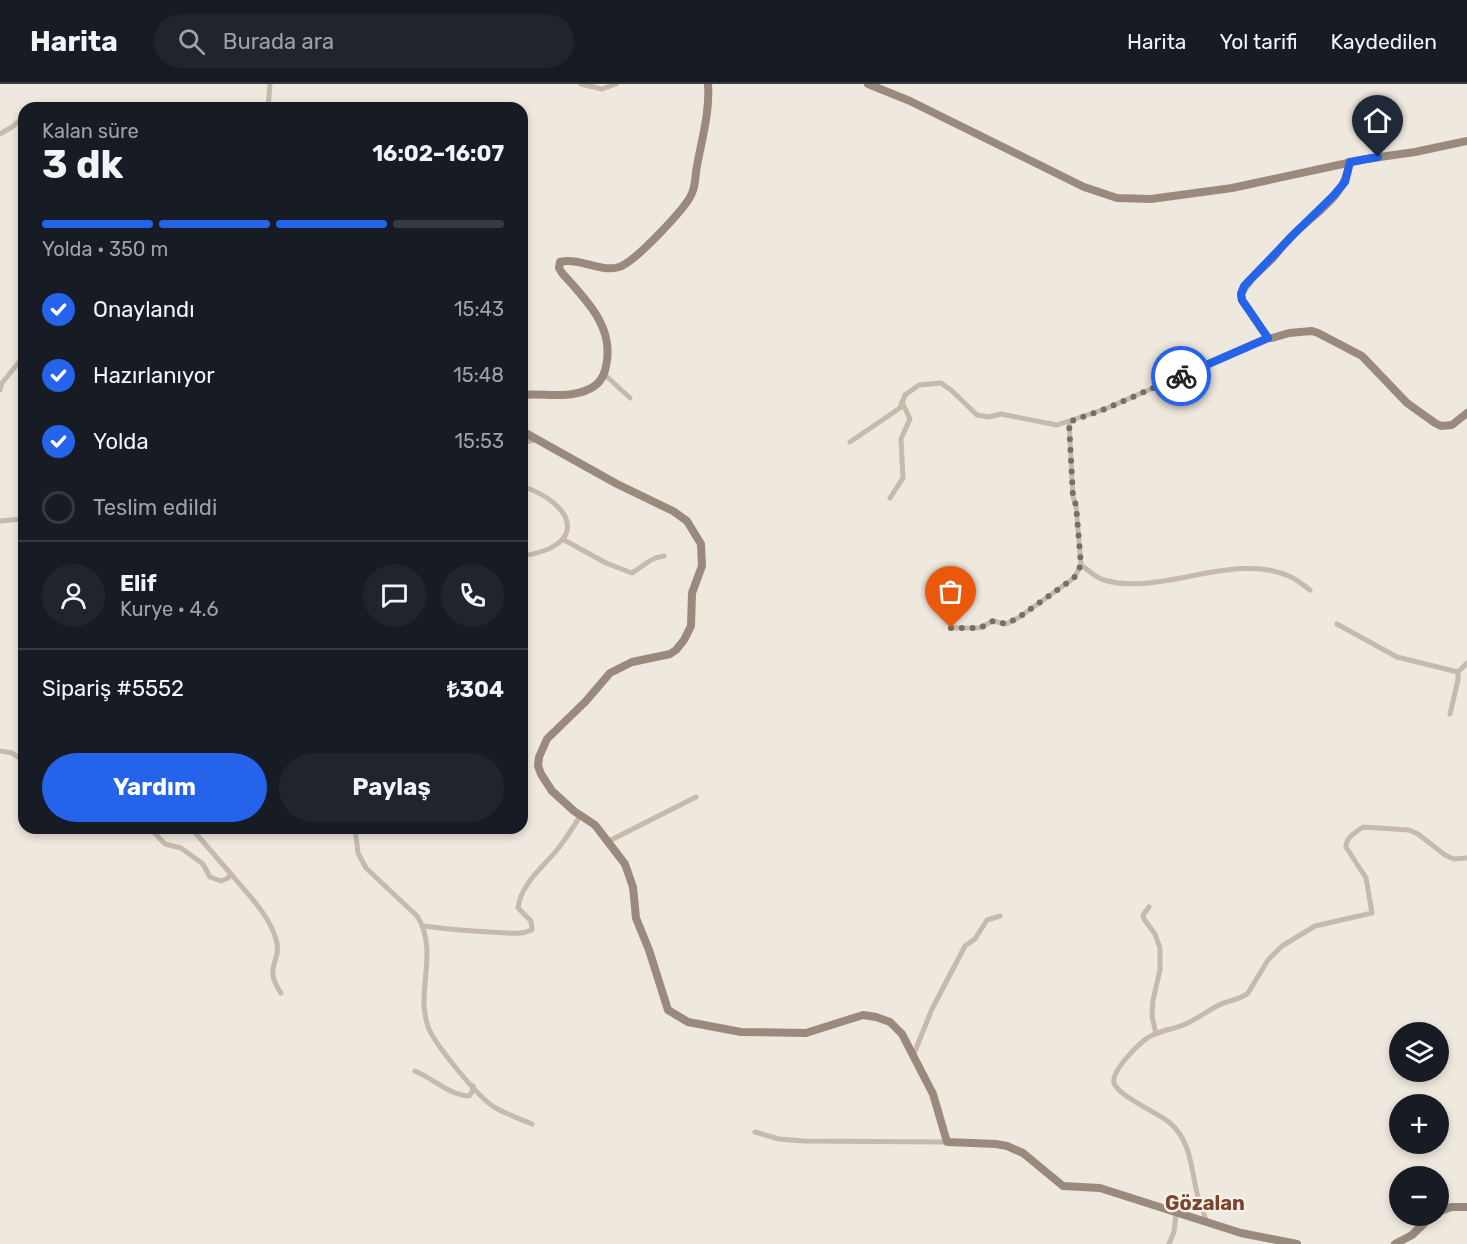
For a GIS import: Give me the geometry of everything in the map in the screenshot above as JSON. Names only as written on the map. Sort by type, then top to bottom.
[{"type":"street","points":[[268,102],[270,84]]},
{"type":"street","points":[[581,84],[602,89],[616,84]]},
{"type":"street","points":[[528,395],[562,395],[585,391],[596,385],[604,374],[609,350],[602,324],[591,305],[562,273],[559,268],[560,262],[569,261],[612,268],[623,266],[647,247],[690,198],[706,127],[708,84]]},
{"type":"street","points":[[868,84],[910,101],[1075,183],[1117,198],[1151,199],[1214,190],[1467,141]]},
{"type":"street","points":[[0,134],[18,122]]},
{"type":"street","points":[[1268,338],[1242,300],[1241,294],[1244,286],[1345,182],[1350,162]]},
{"type":"street","points":[[850,442],[900,408],[904,395],[914,388],[933,383],[941,383],[951,390],[977,415],[989,417],[1001,414],[1058,425],[1105,409],[1268,338],[1312,331],[1362,356],[1407,403],[1435,423],[1441,426],[1452,425],[1467,413]]},
{"type":"street","points":[[0,390],[18,364]]},
{"type":"street","points":[[604,374],[630,398]]},
{"type":"street","points":[[890,498],[903,478],[901,439],[910,419],[902,402]]},
{"type":"street","points":[[951,628],[980,628],[993,621],[1006,624],[1074,578],[1081,565],[1076,505],[1073,497],[1069,422]]},
{"type":"street","points":[[528,436],[678,515],[691,527],[701,544],[702,566],[692,593],[691,626],[679,647],[670,654],[632,662],[609,673],[586,701],[548,739],[540,751],[538,766],[546,782],[557,796],[595,825],[620,857],[628,872],[633,886],[636,918],[668,1010],[688,1022],[727,1031],[813,1032],[846,1019],[871,1016],[890,1022],[899,1029],[933,1094],[947,1142]]},
{"type":"street","points":[[528,442],[534,440]]},
{"type":"street","points":[[528,488],[555,503],[567,521],[567,533],[564,540],[542,553],[528,555]]},
{"type":"street","points":[[0,520],[18,519]]},
{"type":"street","points":[[564,540],[606,563],[632,573],[646,561],[664,556]]},
{"type":"street","points":[[1081,565],[1102,580],[1136,585],[1203,573],[1271,570],[1292,577],[1310,590]]},
{"type":"street","points":[[1338,624],[1397,657],[1458,672]]},
{"type":"street","points":[[1450,714],[1458,672],[1467,663]]},
{"type":"street","points":[[0,751],[12,753],[18,757]]},
{"type":"street","points":[[607,842],[696,797]]},
{"type":"street","points":[[424,926],[464,932],[503,934],[523,934],[532,930],[531,921],[518,908],[519,898],[528,882],[561,845],[581,815]]},
{"type":"street","points":[[1207,1223],[1198,1197],[1189,1149],[1170,1122],[1129,1098],[1117,1088],[1114,1082],[1115,1073],[1149,1037],[1183,1026],[1221,1004],[1244,996],[1276,951],[1315,926],[1371,913],[1366,878],[1346,847],[1349,838],[1364,827],[1409,830],[1418,834],[1445,855],[1454,859],[1467,858]]},
{"type":"street","points":[[156,834],[165,843],[181,848],[203,864],[210,877],[221,880],[228,878],[231,874]]},
{"type":"street","points":[[195,834],[264,915],[276,940],[277,949],[272,976],[280,993]]},
{"type":"street","points":[[356,834],[358,853],[366,867],[417,916],[424,926],[428,942],[424,1008],[428,1028],[438,1044],[492,1106],[532,1124]]},
{"type":"street","points":[[1149,907],[1143,915],[1144,920],[1159,942],[1161,959],[1153,1000],[1152,1016],[1156,1034]]},
{"type":"street","points":[[914,1056],[932,1009],[965,946],[971,944],[987,920],[1000,916]]},
{"type":"street","points":[[415,1071],[457,1095],[469,1096],[473,1086]]},
{"type":"street","points":[[755,1132],[804,1141],[947,1142],[1007,1146],[1023,1153],[1063,1186],[1100,1188],[1241,1233],[1297,1244]]},
{"type":"street","points":[[1449,1208],[1467,1206]]},
{"type":"street","points":[[1170,1244],[1176,1213]]},
{"type":"street","points":[[1395,1244],[1412,1235],[1421,1226]]},
{"type":"way so far","points":[[951,628],[980,628],[993,621],[1006,624],[1074,578],[1081,565],[1076,505],[1073,497],[1069,422],[1181,376]]},
{"type":"district","name":"Gözalan","points":[[1205,1203]]},
{"type":"route","points":[[1181,376],[1268,338],[1242,300],[1241,294],[1244,286],[1345,182],[1350,162],[1378,157]]}]
